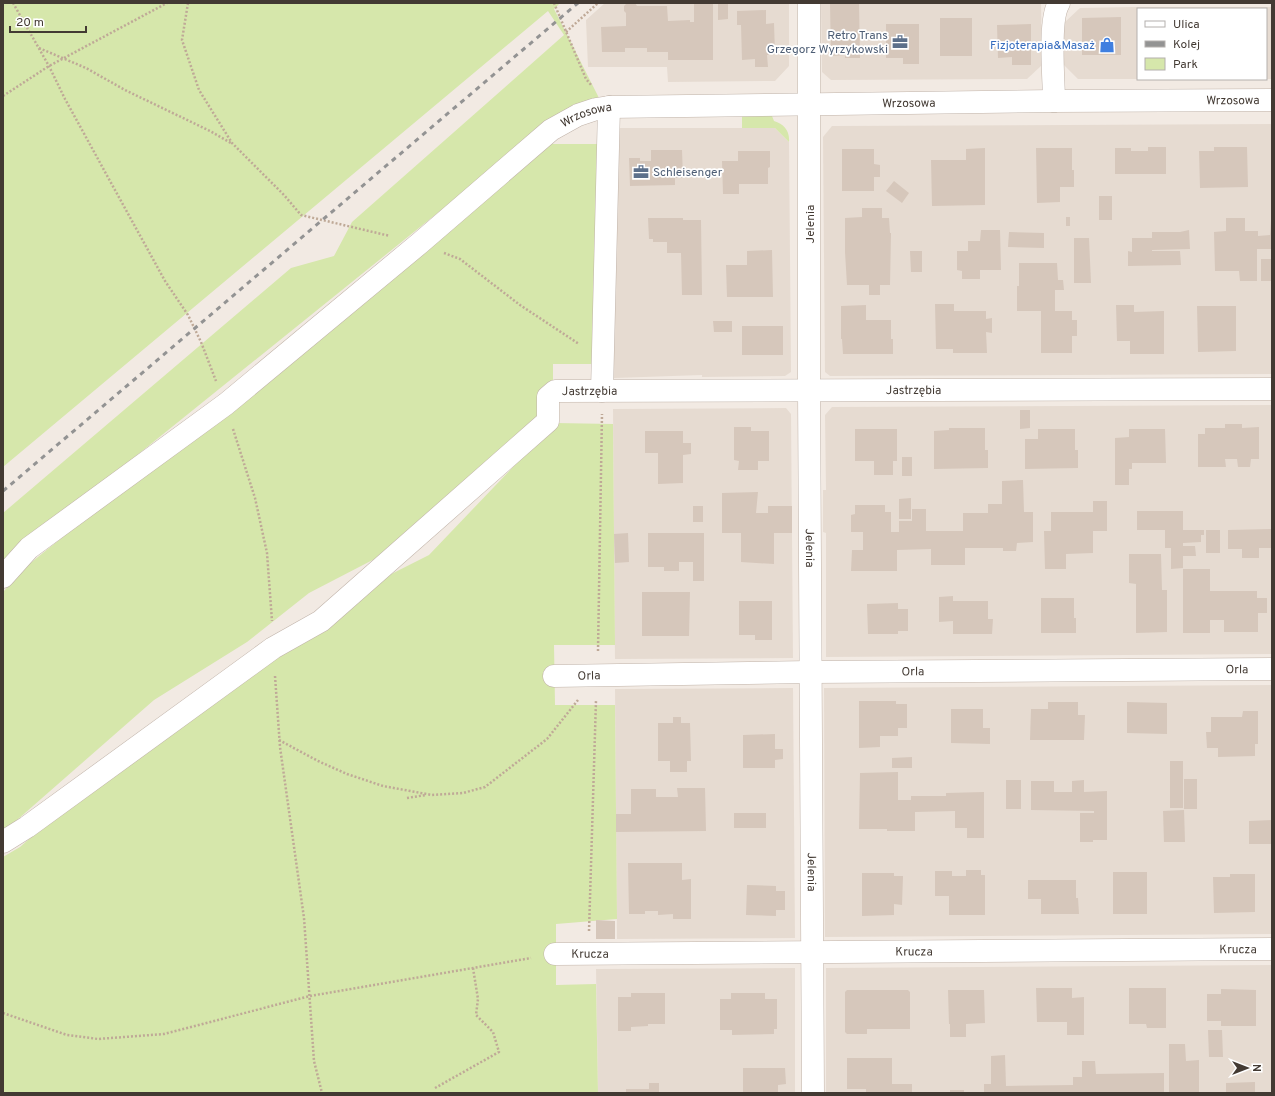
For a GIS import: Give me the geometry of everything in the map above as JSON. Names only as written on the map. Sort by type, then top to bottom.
[{"type":"street","name":"Jelenia","points":[[809,3],[810,672],[813,1093]]},
{"type":"street","points":[[1054,101],[1052,22],[1055,10],[1059,3]]},
{"type":"street","name":"Wrzosowa","points":[[3,577],[29,548],[226,404],[420,244],[551,130],[578,115],[596,109],[609,107],[1054,101],[1272,100]]},
{"type":"street","points":[[602,392],[609,107]]},
{"type":"street","name":"Jastrzębia","points":[[273,648],[321,621],[548,421],[548,397],[555,391],[602,392],[810,389],[1272,389]]},
{"type":"street","points":[[3,842],[34,822],[273,648]]},
{"type":"street","name":"Orla","points":[[554,676],[810,672],[1272,669]]},
{"type":"street","name":"Krucza","points":[[555,954],[1272,949]]},
{"type":"path","points":[[13,3],[49,66],[65,99],[165,281],[188,315],[202,342],[226,404],[256,498],[267,553],[279,740],[304,918],[314,1061],[322,1093]]},
{"type":"path","points":[[3,96],[49,66],[167,3]]},
{"type":"path","points":[[188,3],[182,40],[199,90],[232,143],[302,215],[420,244],[460,259],[520,305],[577,343],[603,367]]},
{"type":"path","points":[[554,3],[586,79],[609,107]]},
{"type":"path","points":[[566,32],[598,3]]},
{"type":"path","points":[[38,47],[86,68],[125,90],[232,143]]},
{"type":"path","points":[[406,798],[429,794],[463,793],[485,787],[547,739],[597,676]]},
{"type":"path","points":[[279,740],[318,761],[347,774],[383,786],[429,794]]},
{"type":"path","points":[[3,1013],[67,1035],[98,1039],[164,1034],[310,996],[555,954]]},
{"type":"path","points":[[435,1088],[498,1052],[493,1032],[476,1015],[478,999],[473,968]]},
{"type":"shaded area","points":[[605,3],[789,3],[789,66],[775,81],[668,82],[667,67],[588,67],[586,20]]},
{"type":"shaded area","points":[[821,3],[1041,3],[1042,65],[1027,79],[831,80],[822,72]]},
{"type":"shaded area","points":[[1272,7],[1272,79],[1267,79],[1267,8],[1137,8],[1137,79],[1078,79],[1064,65],[1064,23],[1080,8]]},
{"type":"shaded area","points":[[1272,124],[1272,374],[830,376],[825,372],[823,137],[832,126]]},
{"type":"shaded area","points":[[612,128],[775,128],[789,142],[791,372],[785,376],[702,377],[702,375],[614,378]]},
{"type":"shaded area","points":[[1272,405],[1272,654],[826,657],[826,533],[823,532],[823,490],[826,490],[825,415],[832,407]]},
{"type":"shaded area","points":[[786,408],[791,414],[793,658],[615,659],[613,409]]},
{"type":"shaded area","points":[[1272,685],[1272,934],[825,937],[824,688]]},
{"type":"shaded area","points":[[793,688],[795,938],[617,939],[615,689]]},
{"type":"shaded area","points":[[1272,965],[1272,1093],[826,1093],[826,968]]},
{"type":"shaded area","points":[[795,968],[795,1093],[598,1093],[596,969]]},
{"type":"green space","points":[[3,3],[560,3],[554,9],[599,98],[548,124],[23,547],[3,568],[3,513],[291,268],[334,256],[352,222],[564,35],[548,11],[3,467]]},
{"type":"green space","points":[[742,115],[772,116],[774,121],[786,128],[789,142],[775,128],[742,128]]},
{"type":"green space","points":[[551,144],[612,144],[614,364],[553,364],[553,404],[415,538],[309,593],[247,642],[154,700],[3,831],[3,592],[28,565]]},
{"type":"green space","points":[[555,423],[613,424],[615,645],[554,645],[555,705],[615,705],[617,919],[556,924],[556,985],[596,984],[598,1093],[3,1093],[3,857],[20,847],[167,718],[320,610],[429,555]]},
{"type":"building","points":[[635,3],[637,6],[667,6],[668,21],[690,20],[690,22],[694,22],[694,3],[713,3],[713,60],[668,60],[668,52],[647,52],[647,48],[625,48],[625,52],[602,52],[601,27],[626,26],[626,13],[624,11],[624,6],[626,4]]},
{"type":"building","points":[[718,3],[728,3],[728,19],[718,20]]},
{"type":"building","points":[[830,3],[859,3],[860,58],[845,58],[845,55],[831,56]]},
{"type":"building","points":[[766,10],[766,24],[774,23],[775,54],[767,55],[768,67],[755,67],[755,59],[742,60],[741,25],[737,25],[737,11]]},
{"type":"building","points":[[1121,17],[1121,55],[1082,55],[1082,18]]},
{"type":"building","points":[[940,18],[972,18],[972,56],[940,56]]},
{"type":"building","points":[[886,24],[919,24],[919,64],[903,64],[903,58],[886,58]]},
{"type":"building","points":[[1031,24],[1031,65],[1012,65],[1012,57],[998,58],[997,25]]},
{"type":"building","points":[[1148,147],[1166,147],[1166,174],[1115,174],[1115,148],[1131,148],[1131,151],[1148,151]]},
{"type":"building","points":[[1214,147],[1247,147],[1248,187],[1200,188],[1199,151],[1214,151]]},
{"type":"building","points":[[985,148],[985,205],[932,206],[931,160],[966,160],[966,149]]},
{"type":"building","points":[[1036,148],[1072,148],[1074,187],[1060,187],[1060,202],[1037,203]]},
{"type":"building","points":[[842,149],[874,149],[874,164],[880,165],[880,177],[874,177],[874,191],[842,191]]},
{"type":"building","points":[[651,150],[682,150],[683,178],[675,178],[675,185],[630,186],[629,158],[640,158],[640,161],[651,161]]},
{"type":"building","points":[[738,151],[770,151],[768,184],[739,184],[739,194],[723,194],[722,161],[738,161]]},
{"type":"building","points":[[894,181],[909,193],[902,203],[886,191]]},
{"type":"building","points":[[1099,196],[1112,196],[1112,220],[1099,220]]},
{"type":"building","points":[[862,208],[882,208],[882,218],[889,218],[891,233],[890,285],[880,285],[880,295],[869,295],[869,285],[847,285],[845,218],[862,217]]},
{"type":"building","points":[[1066,217],[1070,217],[1070,226],[1066,226]]},
{"type":"building","points":[[648,218],[683,218],[683,220],[701,220],[702,295],[682,295],[681,253],[667,253],[667,242],[653,242],[653,239],[649,239]]},
{"type":"building","points":[[1226,218],[1245,218],[1245,231],[1258,231],[1258,236],[1270,235],[1272,221],[1272,249],[1257,249],[1257,281],[1240,281],[1239,271],[1215,271],[1214,232],[1226,231]]},
{"type":"building","points":[[981,230],[1000,230],[1001,270],[980,270],[980,279],[962,279],[962,271],[957,270],[957,251],[968,251],[968,241],[980,241]]},
{"type":"building","points":[[1189,230],[1190,249],[1152,250],[1180,251],[1181,265],[1128,266],[1128,251],[1132,252],[1132,238],[1152,238],[1152,232],[1180,232]]},
{"type":"building","points":[[1009,232],[1044,233],[1044,248],[1008,247]]},
{"type":"building","points":[[1074,238],[1089,238],[1091,283],[1074,283]]},
{"type":"building","points":[[772,250],[773,297],[727,297],[726,265],[747,265],[747,251]]},
{"type":"building","points":[[910,251],[922,251],[922,272],[911,272]]},
{"type":"building","points":[[1261,259],[1271,259],[1271,281],[1261,281]]},
{"type":"building","points":[[1019,263],[1057,263],[1058,280],[1063,280],[1064,290],[1055,290],[1055,311],[1072,311],[1072,320],[1077,320],[1077,336],[1072,336],[1072,353],[1041,353],[1041,311],[1017,311]]},
{"type":"building","points":[[935,304],[954,304],[954,311],[986,311],[986,319],[992,318],[992,333],[986,332],[987,353],[953,353],[953,349],[936,349]]},
{"type":"building","points":[[866,305],[866,320],[891,320],[893,354],[843,354],[841,339],[841,306]]},
{"type":"building","points":[[1116,305],[1134,305],[1134,312],[1164,311],[1164,354],[1130,354],[1130,341],[1117,341]]},
{"type":"building","points":[[1197,306],[1236,306],[1236,351],[1198,352]]},
{"type":"building","points":[[713,321],[732,321],[732,332],[714,332]]},
{"type":"building","points":[[742,326],[783,326],[783,355],[742,355]]},
{"type":"building","points":[[1020,410],[1030,410],[1030,428],[1020,429]]},
{"type":"building","points":[[1225,424],[1242,424],[1242,428],[1259,427],[1259,459],[1251,459],[1250,467],[1238,467],[1237,459],[1225,459],[1226,467],[1198,467],[1198,434],[1205,434],[1205,428],[1225,428]]},
{"type":"building","points":[[734,427],[751,427],[751,431],[769,431],[769,461],[758,461],[758,470],[738,470],[739,461],[734,460]]},
{"type":"building","points":[[949,428],[985,428],[985,450],[988,450],[988,468],[934,469],[934,431],[949,430]]},
{"type":"building","points":[[855,429],[897,429],[897,461],[893,461],[893,475],[874,475],[874,461],[855,461]]},
{"type":"building","points":[[1038,429],[1075,429],[1075,450],[1078,450],[1078,468],[1025,469],[1025,439],[1038,439]]},
{"type":"building","points":[[1129,429],[1165,429],[1166,463],[1132,463],[1132,469],[1129,469],[1129,485],[1115,485],[1115,438],[1129,437]]},
{"type":"building","points":[[645,431],[683,431],[683,443],[691,443],[691,454],[683,455],[683,483],[658,484],[658,453],[645,453]]},
{"type":"building","points":[[902,457],[912,457],[912,476],[902,476]]},
{"type":"building","points":[[1023,480],[1024,512],[1033,512],[1033,542],[1017,543],[1016,551],[1003,551],[1003,548],[965,548],[965,565],[931,565],[931,549],[897,550],[897,571],[851,571],[852,550],[863,550],[863,532],[851,532],[851,515],[855,514],[855,505],[885,505],[885,512],[891,512],[891,532],[899,532],[899,521],[912,521],[912,509],[926,509],[926,531],[963,531],[963,513],[988,513],[988,504],[1002,504],[1002,481]]},
{"type":"building","points":[[758,492],[756,513],[768,513],[768,506],[792,506],[792,533],[774,533],[774,564],[741,562],[741,533],[722,533],[722,493]]},
{"type":"building","points":[[911,498],[911,519],[899,519],[899,499]]},
{"type":"building","points":[[1093,501],[1107,501],[1107,531],[1093,531],[1093,553],[1066,554],[1066,569],[1045,569],[1044,531],[1051,531],[1051,512],[1093,512]]},
{"type":"building","points":[[693,506],[703,506],[703,522],[693,522]]},
{"type":"building","points":[[1137,511],[1183,511],[1183,530],[1204,530],[1204,535],[1201,535],[1201,542],[1183,543],[1183,546],[1195,546],[1196,556],[1183,556],[1183,568],[1171,569],[1171,548],[1165,548],[1165,530],[1137,530]]},
{"type":"building","points":[[1272,529],[1272,548],[1259,548],[1259,558],[1242,558],[1242,549],[1228,549],[1228,530]]},
{"type":"building","points":[[1206,530],[1220,530],[1220,553],[1206,553]]},
{"type":"building","points":[[628,533],[629,562],[615,563],[614,534]]},
{"type":"building","points":[[648,533],[704,533],[704,581],[693,581],[693,562],[679,562],[679,571],[664,571],[664,567],[648,567]]},
{"type":"building","points":[[1129,554],[1161,554],[1162,590],[1167,590],[1167,632],[1136,633],[1136,584],[1129,583]]},
{"type":"building","points":[[1183,569],[1210,569],[1210,591],[1257,591],[1257,598],[1267,598],[1267,613],[1258,613],[1258,632],[1224,632],[1224,620],[1210,620],[1210,633],[1183,633]]},
{"type":"building","points":[[642,592],[690,592],[689,636],[642,636]]},
{"type":"building","points":[[953,596],[953,601],[988,601],[988,619],[993,619],[992,634],[953,634],[953,621],[939,622],[939,597]]},
{"type":"building","points":[[1041,598],[1074,598],[1076,633],[1041,633]]},
{"type":"building","points":[[739,601],[772,601],[772,640],[755,640],[755,635],[739,635]]},
{"type":"building","points":[[898,603],[898,609],[908,609],[908,631],[898,631],[898,634],[868,634],[867,604]]},
{"type":"building","points":[[859,701],[896,701],[896,704],[907,704],[907,728],[898,728],[898,736],[880,736],[880,747],[859,748]]},
{"type":"building","points":[[1048,702],[1078,702],[1078,715],[1085,715],[1084,740],[1030,740],[1031,709],[1048,709]]},
{"type":"building","points":[[1127,702],[1167,703],[1167,734],[1127,733]]},
{"type":"building","points":[[951,709],[983,709],[983,728],[990,728],[990,744],[951,743]]},
{"type":"building","points":[[1243,711],[1258,711],[1258,744],[1255,744],[1255,756],[1218,757],[1218,748],[1207,748],[1206,732],[1211,732],[1211,717],[1242,717]]},
{"type":"building","points":[[673,717],[681,717],[681,723],[690,723],[691,761],[687,761],[687,772],[670,772],[670,761],[658,761],[658,723],[673,723]]},
{"type":"building","points":[[775,734],[775,749],[783,749],[783,759],[775,760],[775,768],[743,768],[743,735]]},
{"type":"building","points":[[912,757],[912,768],[892,768],[892,758]]},
{"type":"building","points":[[1170,761],[1183,761],[1183,808],[1170,808]]},
{"type":"building","points":[[898,772],[898,800],[911,800],[911,796],[946,796],[946,793],[984,792],[984,838],[967,838],[967,828],[955,828],[955,811],[915,812],[915,831],[859,829],[860,773]]},
{"type":"building","points":[[1184,779],[1197,779],[1197,809],[1184,809]]},
{"type":"building","points":[[1006,780],[1021,780],[1021,809],[1006,809]]},
{"type":"building","points":[[1084,780],[1084,792],[1107,791],[1107,840],[1080,842],[1080,813],[1094,813],[1094,811],[1031,810],[1031,781],[1054,781],[1054,792],[1072,792],[1072,781]]},
{"type":"building","points":[[677,788],[705,788],[706,831],[616,832],[616,814],[631,814],[631,789],[656,789],[656,797],[678,797]]},
{"type":"building","points":[[1184,810],[1185,842],[1164,842],[1163,811]]},
{"type":"building","points":[[734,813],[766,813],[766,828],[734,828]]},
{"type":"building","points":[[1272,820],[1272,844],[1249,844],[1249,821]]},
{"type":"building","points":[[628,863],[682,863],[682,880],[691,879],[691,919],[673,919],[673,914],[658,915],[658,911],[645,911],[645,914],[629,914]]},
{"type":"building","points":[[966,870],[981,870],[981,875],[985,875],[985,915],[949,915],[949,896],[935,896],[935,871],[952,871],[952,876],[966,876]]},
{"type":"building","points":[[1113,872],[1147,872],[1147,914],[1113,914]]},
{"type":"building","points":[[862,873],[894,873],[894,876],[903,876],[902,905],[894,904],[894,915],[862,916]]},
{"type":"building","points":[[1230,874],[1255,874],[1255,912],[1214,913],[1213,877],[1230,877]]},
{"type":"building","points":[[1028,880],[1076,880],[1076,898],[1078,898],[1079,914],[1041,914],[1041,899],[1028,899]]},
{"type":"building","points":[[747,885],[776,886],[776,891],[785,891],[785,910],[776,910],[776,916],[746,915]]},
{"type":"building","points":[[596,920],[615,921],[615,939],[596,939]]},
{"type":"building","points":[[1036,988],[1072,988],[1072,998],[1084,997],[1084,1035],[1067,1035],[1067,1022],[1037,1022]]},
{"type":"building","points":[[1129,988],[1166,988],[1166,1028],[1147,1028],[1146,1024],[1129,1024]]},
{"type":"building","points":[[1221,989],[1256,990],[1256,1026],[1221,1026],[1221,1021],[1207,1021],[1207,994],[1221,994]]},
{"type":"building","points":[[847,990],[908,990],[910,992],[910,1029],[867,1029],[867,1034],[847,1034],[845,1032],[845,992]]},
{"type":"building","points":[[948,990],[984,990],[985,1023],[966,1024],[966,1037],[950,1037]]},
{"type":"building","points":[[631,993],[665,993],[665,1024],[648,1024],[648,1026],[631,1027],[631,1031],[618,1031],[618,997],[631,997]]},
{"type":"building","points":[[731,993],[765,993],[765,999],[777,999],[777,1029],[774,1029],[774,1034],[732,1035],[732,1030],[720,1030],[720,999],[731,999]]},
{"type":"building","points":[[1208,1030],[1222,1030],[1223,1057],[1209,1057]]},
{"type":"building","points":[[1169,1044],[1185,1044],[1186,1061],[1199,1060],[1199,1093],[1169,1093]]},
{"type":"building","points":[[1005,1055],[1006,1086],[1073,1085],[1073,1077],[1082,1077],[1082,1061],[1095,1061],[1096,1074],[1164,1073],[1164,1093],[984,1093],[984,1084],[991,1084],[991,1056]]},
{"type":"building","points":[[847,1058],[892,1058],[892,1084],[912,1084],[912,1093],[866,1093],[866,1089],[847,1089]]},
{"type":"building","points":[[743,1068],[785,1068],[786,1084],[778,1085],[778,1093],[743,1093]]},
{"type":"building","points":[[1255,1082],[1255,1093],[1226,1093],[1226,1083]]},
{"type":"building","points":[[649,1083],[659,1083],[659,1093],[626,1093],[626,1089],[649,1089]]},
{"type":"building","points":[[950,1090],[964,1090],[964,1093],[950,1093]]},
{"type":"railway","points":[[3,491],[578,3]]},
{"type":"place","name":"Retro Trans Grzegorz Wyrzykowski","points":[[900,42]]},
{"type":"place","name":"Fizjoterapia&Masaż","points":[[1107,45]]},
{"type":"place","name":"Schleisenger","points":[[641,172]]}]
